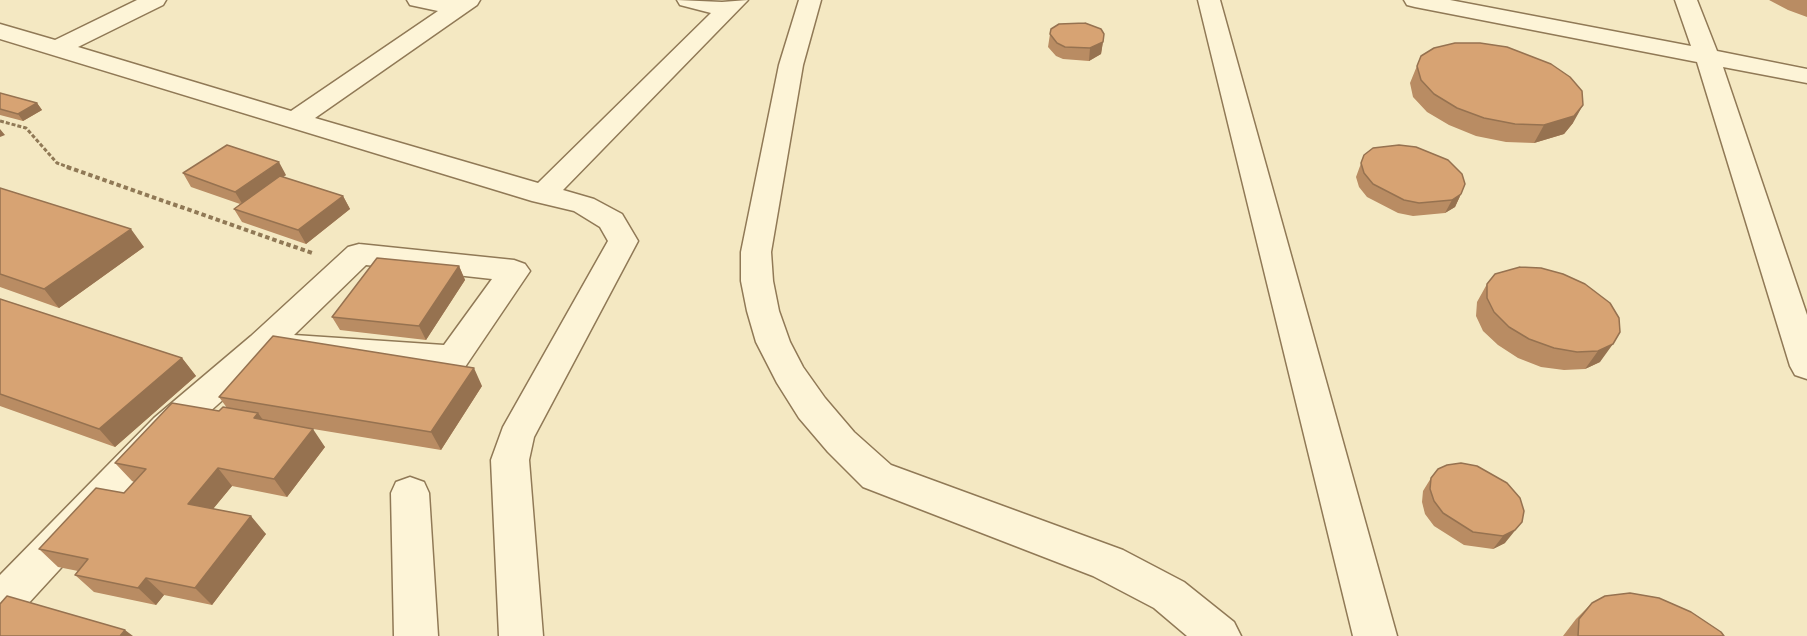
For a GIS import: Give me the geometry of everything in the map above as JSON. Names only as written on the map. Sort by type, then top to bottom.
[{"type":"street","points":[[57,48],[155,0]]},
{"type":"street","points":[[418,0],[463,4]]},
{"type":"street","points":[[688,0],[732,5]]},
{"type":"street","points":[[810,0],[791,65],[756,252],[757,281],[763,310],[773,342],[789,374],[812,408],[841,442],[877,476],[1108,563],[1169,595],[1219,636]]},
{"type":"street","points":[[1209,0],[1375,636]]},
{"type":"street","points":[[1415,0],[1807,76]]},
{"type":"street","points":[[1686,0],[1707,56],[1807,366]]},
{"type":"street","points":[[296,119],[463,4]]},
{"type":"street","points":[[542,195],[732,5]]},
{"type":"street","points":[[0,31],[542,195],[584,205],[611,222],[623,241],[516,437],[510,460],[521,636]]},
{"type":"street","points":[[0,604],[167,428],[262,345],[359,254],[514,270],[453,358],[262,345]]},
{"type":"street","points":[[410,494],[416,636]]},
{"type":"path","points":[[0,121],[26,128],[57,163],[347,265]]},
{"type":"building","points":[[1085,23],[1101,29],[1104,34],[1103,42],[1090,48],[1065,47],[1057,43],[1050,34],[1051,29],[1059,24]]},
{"type":"building","points":[[1455,43],[1480,43],[1507,47],[1551,64],[1570,77],[1582,91],[1583,105],[1574,116],[1544,125],[1515,124],[1484,118],[1457,108],[1434,94],[1421,80],[1417,66],[1421,56],[1434,48]]},
{"type":"building","points":[[0,93],[37,103],[18,114],[0,109]]},
{"type":"building","points":[[227,145],[279,162],[235,192],[183,173]]},
{"type":"building","points":[[1399,145],[1416,147],[1448,160],[1462,174],[1465,184],[1461,194],[1452,200],[1419,203],[1404,200],[1373,184],[1364,173],[1361,163],[1364,155],[1373,148]]},
{"type":"building","points":[[280,176],[343,196],[298,230],[234,209]]},
{"type":"building","points":[[0,188],[131,229],[44,289],[0,274]]},
{"type":"building","points":[[377,258],[459,266],[419,326],[332,317]]},
{"type":"building","points":[[1520,267],[1541,268],[1563,274],[1585,284],[1610,303],[1619,318],[1620,332],[1613,344],[1598,351],[1577,352],[1554,348],[1529,339],[1509,327],[1494,312],[1487,298],[1487,284],[1495,274]]},
{"type":"building","points":[[0,299],[182,358],[99,429],[0,394]]},
{"type":"building","points":[[273,336],[474,368],[431,432],[219,397]]},
{"type":"building","points":[[172,403],[219,411],[223,407],[258,413],[254,418],[313,429],[274,479],[218,468],[188,504],[251,516],[195,588],[146,578],[138,588],[75,575],[88,559],[39,549],[96,488],[124,493],[146,469],[115,463]]},
{"type":"building","points":[[1461,463],[1477,466],[1507,483],[1520,498],[1524,511],[1522,522],[1515,530],[1503,536],[1473,532],[1443,513],[1434,501],[1430,489],[1431,478],[1438,469]]},
{"type":"building","points":[[1630,593],[1659,598],[1691,612],[1724,636],[1578,636],[1579,619],[1592,603],[1605,596]]},
{"type":"building","points":[[7,596],[125,630],[120,636],[0,636],[0,604]]}]
